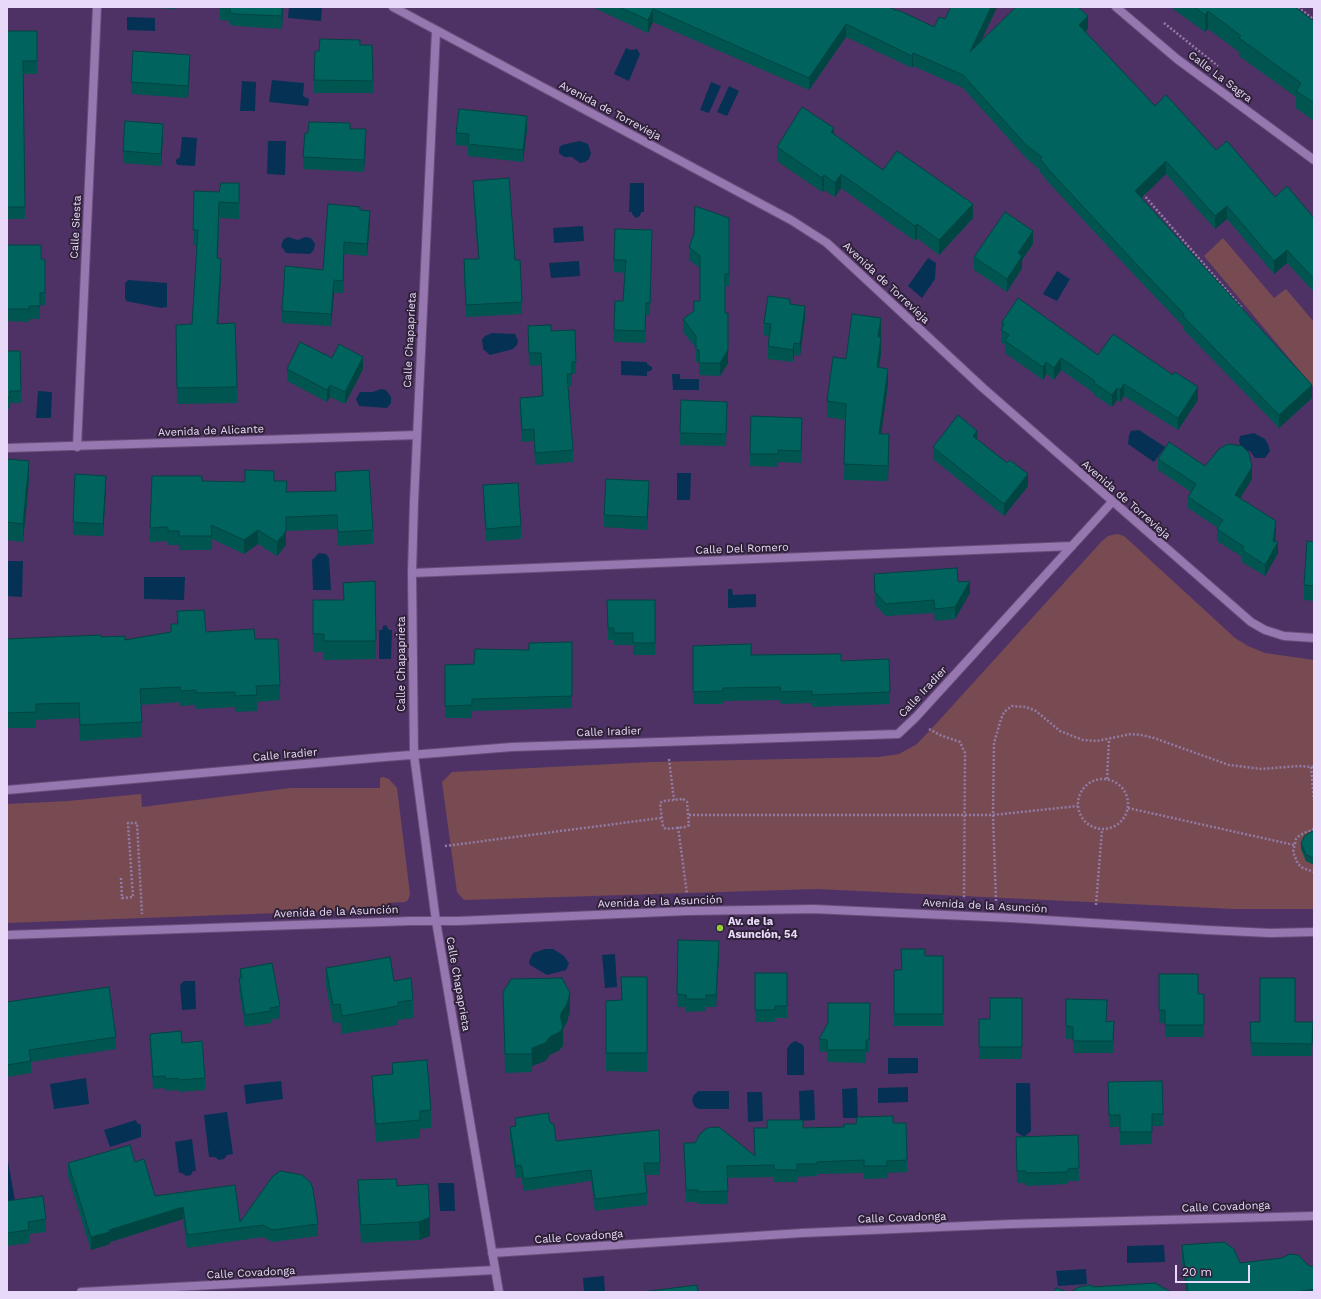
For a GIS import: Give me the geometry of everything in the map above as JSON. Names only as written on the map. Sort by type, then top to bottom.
[{"type":"street","name":"Calle Siesta","points":[[77,447],[97,7]]},
{"type":"street","name":"Avenida de Torrevieja","points":[[393,7],[791,220],[827,243],[983,388],[1251,622],[1265,630],[1284,636],[1314,638]]},
{"type":"street","name":"Calle La Sagra","points":[[1116,7],[1177,59],[1314,160]]},
{"type":"street","name":"Calle Chapaprieta","points":[[436,30],[416,435],[412,573],[414,755],[436,921],[499,1292]]},
{"type":"street","name":"Avenida de Alicante","points":[[7,448],[77,447],[416,435]]},
{"type":"street","name":"Calle Iradier","points":[[7,790],[414,755],[571,744],[898,734],[916,717],[1112,502]]},
{"type":"street","name":"Calle Del Romero","points":[[412,573],[1072,546]]},
{"type":"street","name":"Avenida de la Asunción","points":[[7,935],[687,911],[813,909],[1011,918],[1215,931],[1270,933],[1314,932]]},
{"type":"street","name":"Calle Covadonga","points":[[492,1254],[802,1233],[1011,1224],[1314,1216]]},
{"type":"street","name":"Calle Covadonga","points":[[81,1292],[495,1270]]},
{"type":"path","points":[[1298,7],[1314,20]]},
{"type":"path","points":[[1142,193],[1246,313]]},
{"type":"path","points":[[996,901],[993,815],[994,743],[997,729],[1007,710],[1017,706],[1036,711],[1060,731],[1070,736],[1097,742],[1130,734],[1154,738],[1218,762],[1244,768],[1312,767],[1314,800]]},
{"type":"path","points":[[929,729],[940,735],[960,742],[965,753],[964,900]]},
{"type":"path","points":[[1107,779],[1108,740]]},
{"type":"path","points":[[669,758],[674,800]]},
{"type":"path","points":[[1100,778],[1107,779],[1115,781],[1126,792],[1128,808],[1126,815],[1116,826],[1102,830],[1093,828],[1085,822],[1080,815],[1078,806],[1081,791],[1086,785],[1100,778]]},
{"type":"path","points":[[687,800],[689,815],[690,823],[688,826],[664,828],[662,826],[660,803],[663,801],[687,800]]},
{"type":"path","points":[[689,815],[993,815],[1078,806]]},
{"type":"path","points":[[1128,808],[1294,845]]},
{"type":"path","points":[[445,846],[661,818]]},
{"type":"path","points":[[121,878],[122,898],[133,897],[128,823],[137,823],[142,919]]},
{"type":"path","points":[[678,828],[687,895]]},
{"type":"path","points":[[1314,829],[1300,835],[1294,845],[1293,852],[1298,864],[1303,868],[1314,872]]},
{"type":"path","points":[[1096,905],[1102,830]]},
{"type":"shaded area","points":[[1223,238],[1274,298],[1286,289],[1314,322],[1314,388],[1204,256]]},
{"type":"shaded area","points":[[1117,534],[1124,536],[1235,638],[1248,646],[1265,653],[1314,660],[1314,909],[1233,909],[817,889],[464,900],[457,892],[442,782],[452,772],[651,762],[879,757],[899,754],[917,744],[1102,541],[1108,536]]},
{"type":"shaded area","points":[[383,777],[389,779],[397,788],[410,894],[408,900],[405,902],[388,903],[388,909],[7,923],[7,804],[68,801],[141,794],[142,807],[290,788],[380,788],[380,778]]},
{"type":"water","points":[[289,7],[322,7],[321,21],[288,18]]},
{"type":"water","points":[[127,17],[155,18],[155,31],[127,30]]},
{"type":"water","points":[[626,48],[630,50],[637,49],[640,54],[629,81],[614,74]]},
{"type":"water","points":[[272,80],[304,83],[303,96],[309,99],[308,106],[269,102]]},
{"type":"water","points":[[242,81],[256,82],[255,111],[240,111]]},
{"type":"water","points":[[711,82],[721,86],[709,113],[700,110]]},
{"type":"water","points":[[729,86],[739,91],[727,116],[717,112]]},
{"type":"water","points":[[182,137],[197,138],[195,166],[178,165],[176,163],[176,160],[180,157]]},
{"type":"water","points":[[268,141],[286,141],[285,175],[267,174]]},
{"type":"water","points":[[580,141],[588,144],[591,153],[589,159],[585,162],[580,163],[572,157],[564,157],[559,153],[559,148],[562,145]]},
{"type":"water","points":[[630,183],[644,183],[644,212],[641,212],[640,216],[636,218],[632,212],[629,212]]},
{"type":"water","points":[[583,226],[584,241],[554,243],[553,228]]},
{"type":"water","points":[[288,237],[298,240],[305,237],[311,238],[315,244],[314,250],[310,254],[286,253],[281,246],[283,240]]},
{"type":"water","points":[[928,258],[936,263],[935,279],[922,298],[908,286]]},
{"type":"water","points":[[579,261],[580,276],[551,278],[549,263]]},
{"type":"water","points":[[1057,271],[1070,279],[1057,301],[1043,294]]},
{"type":"water","points":[[128,280],[167,283],[167,307],[161,308],[126,301],[125,283]]},
{"type":"water","points":[[492,333],[515,334],[518,341],[517,345],[513,349],[490,355],[483,349],[482,340],[485,336]]},
{"type":"water","points":[[621,361],[647,362],[647,364],[652,367],[652,370],[647,372],[647,376],[621,375]]},
{"type":"water","points":[[672,374],[680,374],[680,379],[699,379],[699,390],[673,390]]},
{"type":"water","points":[[381,389],[386,390],[391,397],[391,403],[387,408],[359,406],[356,399],[360,392],[373,392]]},
{"type":"water","points":[[38,391],[52,392],[51,418],[36,418]]},
{"type":"water","points":[[1139,430],[1165,447],[1154,462],[1128,444],[1131,431]]},
{"type":"water","points":[[1254,433],[1265,439],[1268,444],[1270,451],[1265,458],[1255,458],[1251,452],[1241,447],[1239,441],[1240,436]]},
{"type":"water","points":[[677,473],[691,473],[690,500],[677,500]]},
{"type":"water","points":[[319,553],[326,554],[329,558],[331,590],[313,590],[312,560]]},
{"type":"water","points":[[7,561],[23,561],[22,597],[7,596]]},
{"type":"water","points":[[144,577],[185,577],[184,600],[144,599]]},
{"type":"water","points":[[728,589],[732,589],[733,595],[756,594],[756,607],[728,608]]},
{"type":"water","points":[[386,625],[389,630],[392,630],[391,659],[379,659],[379,630],[382,630],[383,626]]},
{"type":"water","points":[[545,949],[553,949],[564,956],[569,963],[566,970],[547,975],[530,965],[529,961],[533,953]]},
{"type":"water","points":[[615,954],[617,987],[605,988],[602,955]]},
{"type":"water","points":[[184,981],[195,981],[196,1009],[182,1010],[180,985]]},
{"type":"water","points":[[795,1041],[803,1045],[804,1075],[787,1075],[787,1049],[790,1044]]},
{"type":"water","points":[[888,1058],[918,1058],[918,1073],[888,1074]]},
{"type":"water","points":[[86,1078],[89,1104],[54,1109],[50,1084]]},
{"type":"water","points":[[281,1081],[283,1099],[246,1104],[244,1085]]},
{"type":"water","points":[[1016,1083],[1030,1083],[1031,1131],[1024,1137],[1016,1132]]},
{"type":"water","points":[[908,1087],[908,1102],[878,1103],[878,1088]]},
{"type":"water","points":[[857,1088],[858,1118],[843,1118],[842,1089]]},
{"type":"water","points":[[814,1090],[815,1120],[800,1121],[799,1091]]},
{"type":"water","points":[[698,1091],[729,1091],[729,1109],[696,1108],[692,1099]]},
{"type":"water","points":[[747,1092],[762,1092],[763,1121],[748,1122]]},
{"type":"water","points":[[227,1112],[233,1154],[227,1155],[224,1159],[219,1160],[215,1157],[209,1157],[204,1115]]},
{"type":"water","points":[[136,1120],[137,1123],[141,1125],[141,1137],[110,1147],[104,1130]]},
{"type":"water","points":[[192,1139],[196,1171],[193,1171],[191,1175],[186,1176],[179,1173],[175,1142]]},
{"type":"water","points":[[7,1155],[15,1201],[7,1202]]},
{"type":"water","points":[[438,1183],[454,1183],[455,1211],[440,1211]]},
{"type":"water","points":[[1164,1245],[1165,1262],[1127,1263],[1127,1246]]},
{"type":"water","points":[[1086,1269],[1087,1284],[1058,1286],[1056,1271]]},
{"type":"water","points":[[604,1276],[605,1292],[584,1292],[583,1278]]},
{"type":"building","points":[[220,7],[282,7],[282,16],[236,14],[230,13],[230,8]]},
{"type":"building","points":[[619,7],[889,7],[934,27],[939,17],[945,19],[951,7],[991,7],[970,52],[1016,7],[1078,7],[1088,16],[1079,25],[1155,106],[1166,95],[1216,150],[1227,141],[1275,197],[1287,186],[1314,218],[1314,279],[1287,250],[1274,261],[1227,206],[1215,216],[1166,161],[1135,191],[1312,385],[1279,415],[1183,316],[1184,314],[1049,170],[1040,159],[1042,157],[1026,145],[963,75],[913,53],[912,56],[846,24],[809,78],[653,9],[648,20]]},
{"type":"building","points":[[1195,7],[1295,7],[1314,21],[1314,103],[1296,91],[1301,83],[1239,38],[1241,36],[1208,11],[1205,15]]},
{"type":"building","points":[[7,31],[37,31],[37,61],[23,61],[25,207],[7,207]]},
{"type":"building","points":[[320,39],[360,40],[360,45],[372,45],[373,81],[314,80],[315,51],[319,51]]},
{"type":"building","points":[[133,51],[190,55],[188,86],[131,82]]},
{"type":"building","points":[[802,107],[834,128],[831,132],[883,170],[897,151],[973,204],[939,240],[917,224],[915,226],[841,174],[835,183],[824,175],[822,178],[777,147]]},
{"type":"building","points":[[459,109],[527,116],[523,150],[468,144],[469,134],[456,133]]},
{"type":"building","points":[[125,121],[163,124],[161,154],[123,151]]},
{"type":"building","points":[[309,122],[350,123],[350,129],[366,129],[364,160],[303,157],[305,133],[308,133]]},
{"type":"building","points":[[509,178],[515,260],[520,260],[522,302],[466,305],[464,259],[479,259],[473,181]]},
{"type":"building","points":[[221,183],[239,183],[239,203],[219,202],[217,258],[221,259],[217,324],[235,323],[237,387],[177,388],[176,325],[192,324],[198,230],[193,230],[194,191],[219,192]]},
{"type":"building","points":[[328,204],[360,207],[360,210],[370,211],[367,244],[344,242],[343,281],[334,280],[331,314],[282,311],[285,266],[323,270]]},
{"type":"building","points":[[695,206],[729,218],[729,274],[725,274],[725,313],[728,313],[728,350],[720,363],[699,363],[699,350],[696,350],[696,336],[683,319],[694,311],[694,301],[700,301],[700,256],[689,247],[694,234]]},
{"type":"building","points":[[1005,212],[1033,231],[1018,253],[1022,256],[1007,279],[974,257]]},
{"type":"building","points":[[615,229],[652,230],[650,303],[646,303],[645,331],[614,330],[615,301],[623,301],[626,260],[614,260]]},
{"type":"building","points":[[7,245],[41,245],[41,259],[45,260],[45,293],[40,293],[40,306],[29,306],[29,309],[7,309]]},
{"type":"building","points":[[768,296],[790,299],[790,304],[805,306],[800,344],[794,343],[793,350],[768,346],[771,324],[764,323]]},
{"type":"building","points":[[1018,298],[1098,355],[1113,334],[1173,375],[1175,372],[1198,387],[1178,418],[1124,384],[1120,390],[1117,388],[1112,395],[1094,383],[1095,381],[1061,358],[1054,368],[1046,362],[1043,367],[1005,341],[1009,335],[1001,330],[1004,324],[1002,322]]},
{"type":"building","points":[[852,314],[881,318],[878,337],[881,337],[877,367],[888,369],[879,434],[889,434],[888,466],[844,464],[846,404],[827,401],[833,357],[846,359]]},
{"type":"building","points":[[551,325],[551,331],[575,330],[576,362],[572,362],[572,374],[567,374],[573,450],[535,453],[534,429],[522,430],[520,398],[543,396],[541,353],[529,353],[528,326]]},
{"type":"building","points":[[300,342],[332,358],[339,344],[363,357],[345,392],[330,385],[327,390],[287,369]]},
{"type":"building","points":[[7,351],[20,351],[21,391],[10,391],[10,397],[7,397]]},
{"type":"building","points":[[681,400],[727,402],[726,434],[680,433]]},
{"type":"building","points":[[958,415],[977,431],[973,436],[1007,463],[1010,460],[1028,474],[1004,504],[933,447]]},
{"type":"building","points":[[751,416],[802,418],[801,451],[778,450],[778,454],[750,454]]},
{"type":"building","points":[[1169,442],[1205,466],[1219,449],[1228,444],[1242,446],[1249,453],[1252,467],[1235,495],[1276,521],[1273,541],[1278,542],[1265,565],[1242,550],[1244,547],[1217,529],[1223,520],[1188,497],[1196,484],[1158,459]]},
{"type":"building","points":[[7,459],[29,461],[23,524],[7,522]]},
{"type":"building","points":[[245,470],[274,471],[274,481],[287,481],[286,492],[336,491],[335,472],[369,470],[373,530],[338,532],[337,515],[286,517],[286,531],[277,542],[258,530],[244,540],[211,525],[212,536],[179,536],[179,531],[168,531],[168,527],[150,528],[152,476],[202,476],[202,481],[245,482]]},
{"type":"building","points":[[75,474],[106,476],[103,524],[73,522]]},
{"type":"building","points":[[606,479],[649,481],[647,517],[604,515]]},
{"type":"building","points":[[518,483],[521,526],[486,529],[483,485]]},
{"type":"building","points":[[1307,541],[1314,542],[1314,586],[1304,585]]},
{"type":"building","points":[[957,568],[958,582],[970,581],[955,607],[935,609],[934,600],[886,604],[875,592],[874,574]]},
{"type":"building","points":[[375,581],[376,641],[324,641],[324,634],[313,634],[313,600],[344,600],[343,583]]},
{"type":"building","points":[[607,600],[655,600],[655,643],[633,643],[633,633],[614,633],[614,628],[608,628]]},
{"type":"building","points":[[204,610],[206,632],[254,629],[255,639],[278,639],[280,685],[256,686],[257,695],[235,696],[235,692],[196,693],[196,690],[180,691],[180,687],[140,689],[142,722],[80,725],[79,703],[36,704],[36,712],[7,713],[7,639],[101,635],[101,637],[125,636],[125,640],[171,632],[171,624],[178,624],[177,611]]},
{"type":"building","points":[[572,642],[572,696],[472,699],[472,705],[445,706],[445,665],[474,664],[475,649],[529,650],[529,643]]},
{"type":"building","points":[[751,644],[751,655],[841,654],[841,661],[889,659],[890,692],[812,695],[812,691],[781,692],[780,687],[723,688],[723,691],[693,692],[693,646]]},
{"type":"building","points":[[1313,831],[1314,858],[1306,855],[1301,843],[1305,835]]},
{"type":"building","points":[[678,940],[719,941],[716,995],[706,995],[706,999],[686,999],[686,995],[677,994]]},
{"type":"building","points":[[901,949],[925,949],[925,956],[943,956],[943,1014],[894,1014],[894,970],[902,970]]},
{"type":"building","points":[[390,957],[394,981],[411,978],[413,1000],[398,1002],[398,1006],[342,1016],[340,1004],[333,1005],[326,968]]},
{"type":"building","points":[[272,963],[280,1006],[270,1008],[271,1011],[245,1015],[239,978],[242,978],[240,969]]},
{"type":"building","points":[[755,973],[787,973],[787,1006],[775,1006],[775,1010],[755,1010]]},
{"type":"building","points":[[1159,974],[1198,974],[1198,994],[1204,994],[1204,1025],[1165,1025],[1165,1010],[1159,1010]]},
{"type":"building","points":[[621,977],[647,977],[647,1053],[606,1053],[606,1001],[622,1000]]},
{"type":"building","points":[[562,978],[570,993],[567,1004],[560,1015],[563,1028],[558,1033],[551,1036],[545,1043],[532,1048],[532,1054],[505,1054],[503,992],[511,979]]},
{"type":"building","points":[[1260,978],[1295,978],[1295,1022],[1313,1022],[1312,1044],[1251,1043],[1250,1022],[1260,1022]]},
{"type":"building","points":[[109,987],[116,1037],[29,1050],[31,1061],[7,1065],[7,1002]]},
{"type":"building","points":[[990,998],[1022,998],[1022,1047],[979,1047],[979,1019],[990,1019]]},
{"type":"building","points":[[1066,999],[1107,1000],[1106,1022],[1114,1021],[1113,1041],[1073,1041],[1073,1027],[1066,1026]]},
{"type":"building","points":[[828,1003],[870,1003],[869,1040],[866,1040],[866,1050],[827,1050],[827,1040],[819,1039],[828,1023]]},
{"type":"building","points":[[181,1031],[182,1043],[202,1041],[205,1078],[179,1080],[178,1078],[165,1079],[165,1076],[153,1077],[150,1034]]},
{"type":"building","points":[[427,1060],[431,1110],[420,1111],[420,1120],[376,1124],[372,1076],[393,1074],[392,1063]]},
{"type":"building","points":[[1162,1081],[1163,1114],[1152,1114],[1152,1132],[1120,1132],[1120,1115],[1109,1115],[1108,1082]]},
{"type":"building","points":[[548,1113],[550,1122],[554,1125],[556,1141],[659,1130],[660,1163],[644,1163],[647,1193],[595,1199],[591,1170],[524,1179],[521,1165],[516,1166],[510,1127],[516,1126],[515,1118]]},
{"type":"building","points":[[893,1116],[893,1123],[906,1123],[907,1160],[887,1161],[887,1166],[864,1166],[864,1160],[817,1162],[817,1164],[797,1164],[797,1170],[774,1170],[774,1165],[727,1166],[728,1191],[698,1192],[698,1190],[686,1190],[684,1143],[695,1143],[700,1134],[707,1128],[719,1127],[755,1156],[754,1128],[767,1128],[767,1120],[803,1120],[803,1128],[844,1127],[844,1124],[856,1124],[857,1117]]},
{"type":"building","points":[[1078,1135],[1079,1168],[1068,1169],[1068,1172],[1026,1173],[1026,1171],[1017,1171],[1016,1137]]},
{"type":"building","points":[[130,1145],[135,1162],[144,1159],[155,1196],[235,1185],[240,1222],[273,1176],[280,1171],[302,1175],[311,1183],[313,1189],[318,1224],[272,1230],[263,1225],[187,1235],[183,1207],[91,1237],[68,1163]]},
{"type":"building","points":[[396,1179],[397,1186],[428,1184],[430,1217],[419,1222],[361,1225],[358,1180]]},
{"type":"building","points":[[43,1196],[46,1219],[28,1222],[29,1230],[7,1233],[7,1201]]},
{"type":"building","points":[[1224,1242],[1234,1249],[1240,1263],[1282,1258],[1290,1254],[1298,1255],[1309,1266],[1314,1266],[1314,1289],[1302,1292],[1188,1292],[1182,1245]]},
{"type":"building","points":[[1155,1283],[1171,1292],[1071,1292],[1079,1287],[1092,1285],[1093,1287]]},
{"type":"building","points":[[697,1285],[698,1292],[642,1292]]},
{"type":"building","points":[[1056,1288],[1068,1292],[1053,1292]]},
{"type":"place","name":"Av. de la Asunción, 54","points":[[720,928]]}]
